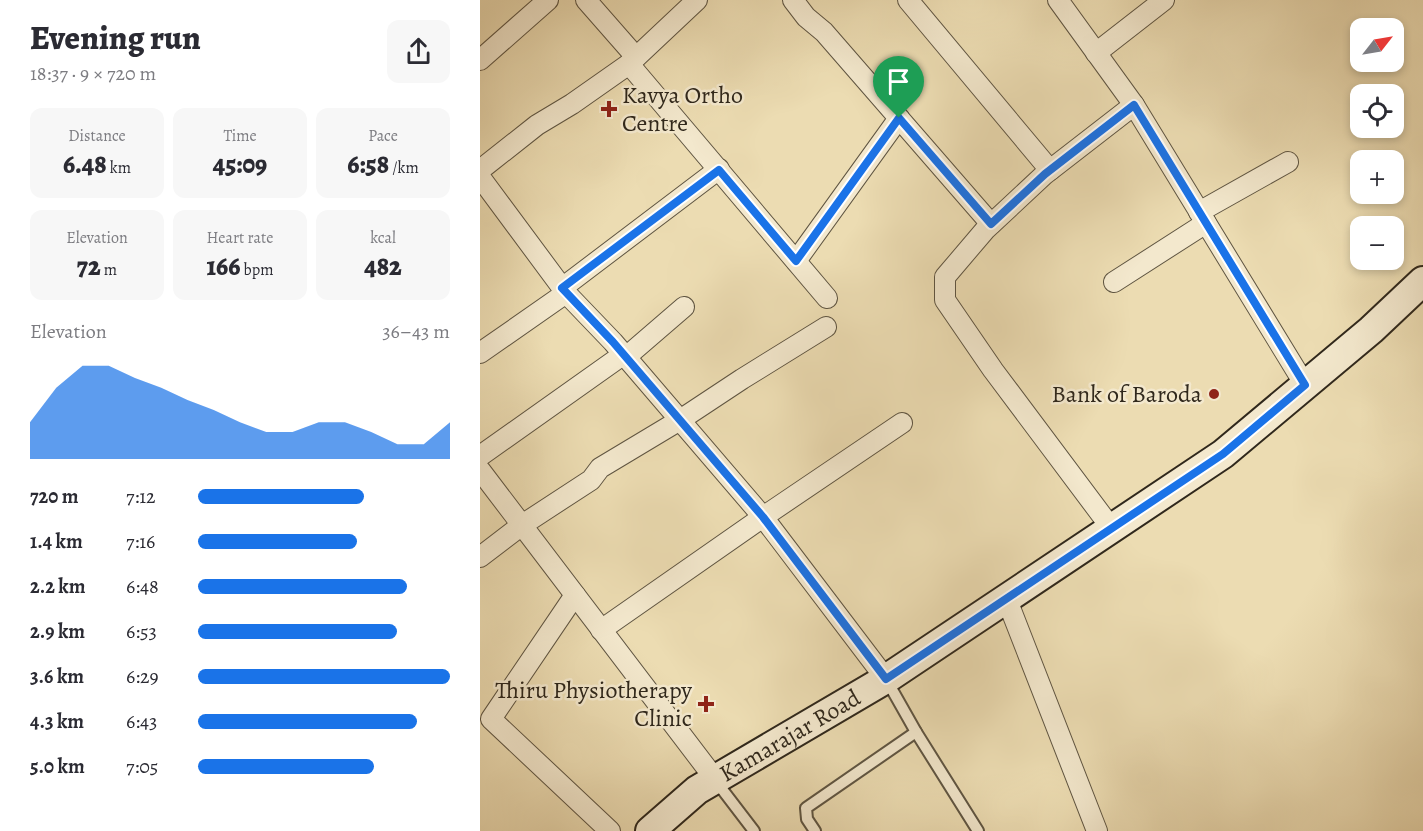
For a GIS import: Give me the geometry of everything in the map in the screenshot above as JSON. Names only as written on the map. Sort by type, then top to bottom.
[{"type":"main road","name":"Kamarajar Road","points":[[650,831],[697,790],[886,679],[1223,454],[1371,330],[1423,281]]},
{"type":"street","points":[[480,60],[548,0]]},
{"type":"street","points":[[586,0],[719,170],[827,298]]},
{"type":"street","points":[[480,170],[537,125],[572,104],[633,60],[697,0]]},
{"type":"street","points":[[793,0],[806,17],[824,32],[991,224]]},
{"type":"street","points":[[908,0],[1050,170]]},
{"type":"street","points":[[1058,0],[1134,105],[1305,385]]},
{"type":"street","points":[[1096,53],[1164,0]]},
{"type":"street","points":[[1112,529],[993,370],[945,300],[945,277],[991,224],[1050,170],[1134,105]]},
{"type":"street","points":[[796,261],[899,118]]},
{"type":"street","points":[[1114,282],[1203,217],[1288,162]]},
{"type":"street","points":[[480,353],[564,291],[719,170]]},
{"type":"street","points":[[480,177],[564,291],[625,356],[763,517],[886,679]]},
{"type":"street","points":[[480,456],[625,356],[684,307]]},
{"type":"street","points":[[480,557],[522,525],[591,480],[600,468],[826,327]]},
{"type":"street","points":[[601,630],[902,423]]},
{"type":"street","points":[[480,470],[715,779]]},
{"type":"street","points":[[575,595],[491,719],[610,831]]},
{"type":"street","points":[[1006,600],[1097,831]]},
{"type":"lane","points":[[886,679],[978,831]]},
{"type":"lane","points":[[814,831],[807,819],[806,808],[916,732]]},
{"type":"lane","points":[[715,779],[750,830]]},
{"type":"place","name":"Kavya Ortho Centre","points":[[609,109]]},
{"type":"place","name":"Bank of Baroda","points":[[1214,394]]},
{"type":"place","name":"Thiru Physiotherapy Clinic","points":[[706,704]]},
{"type":"route","points":[[1134,105],[1305,385],[1223,454],[886,679],[763,517],[613,342],[562,288],[719,170],[796,261],[899,118],[991,224],[1045,174],[1134,105]]}]
